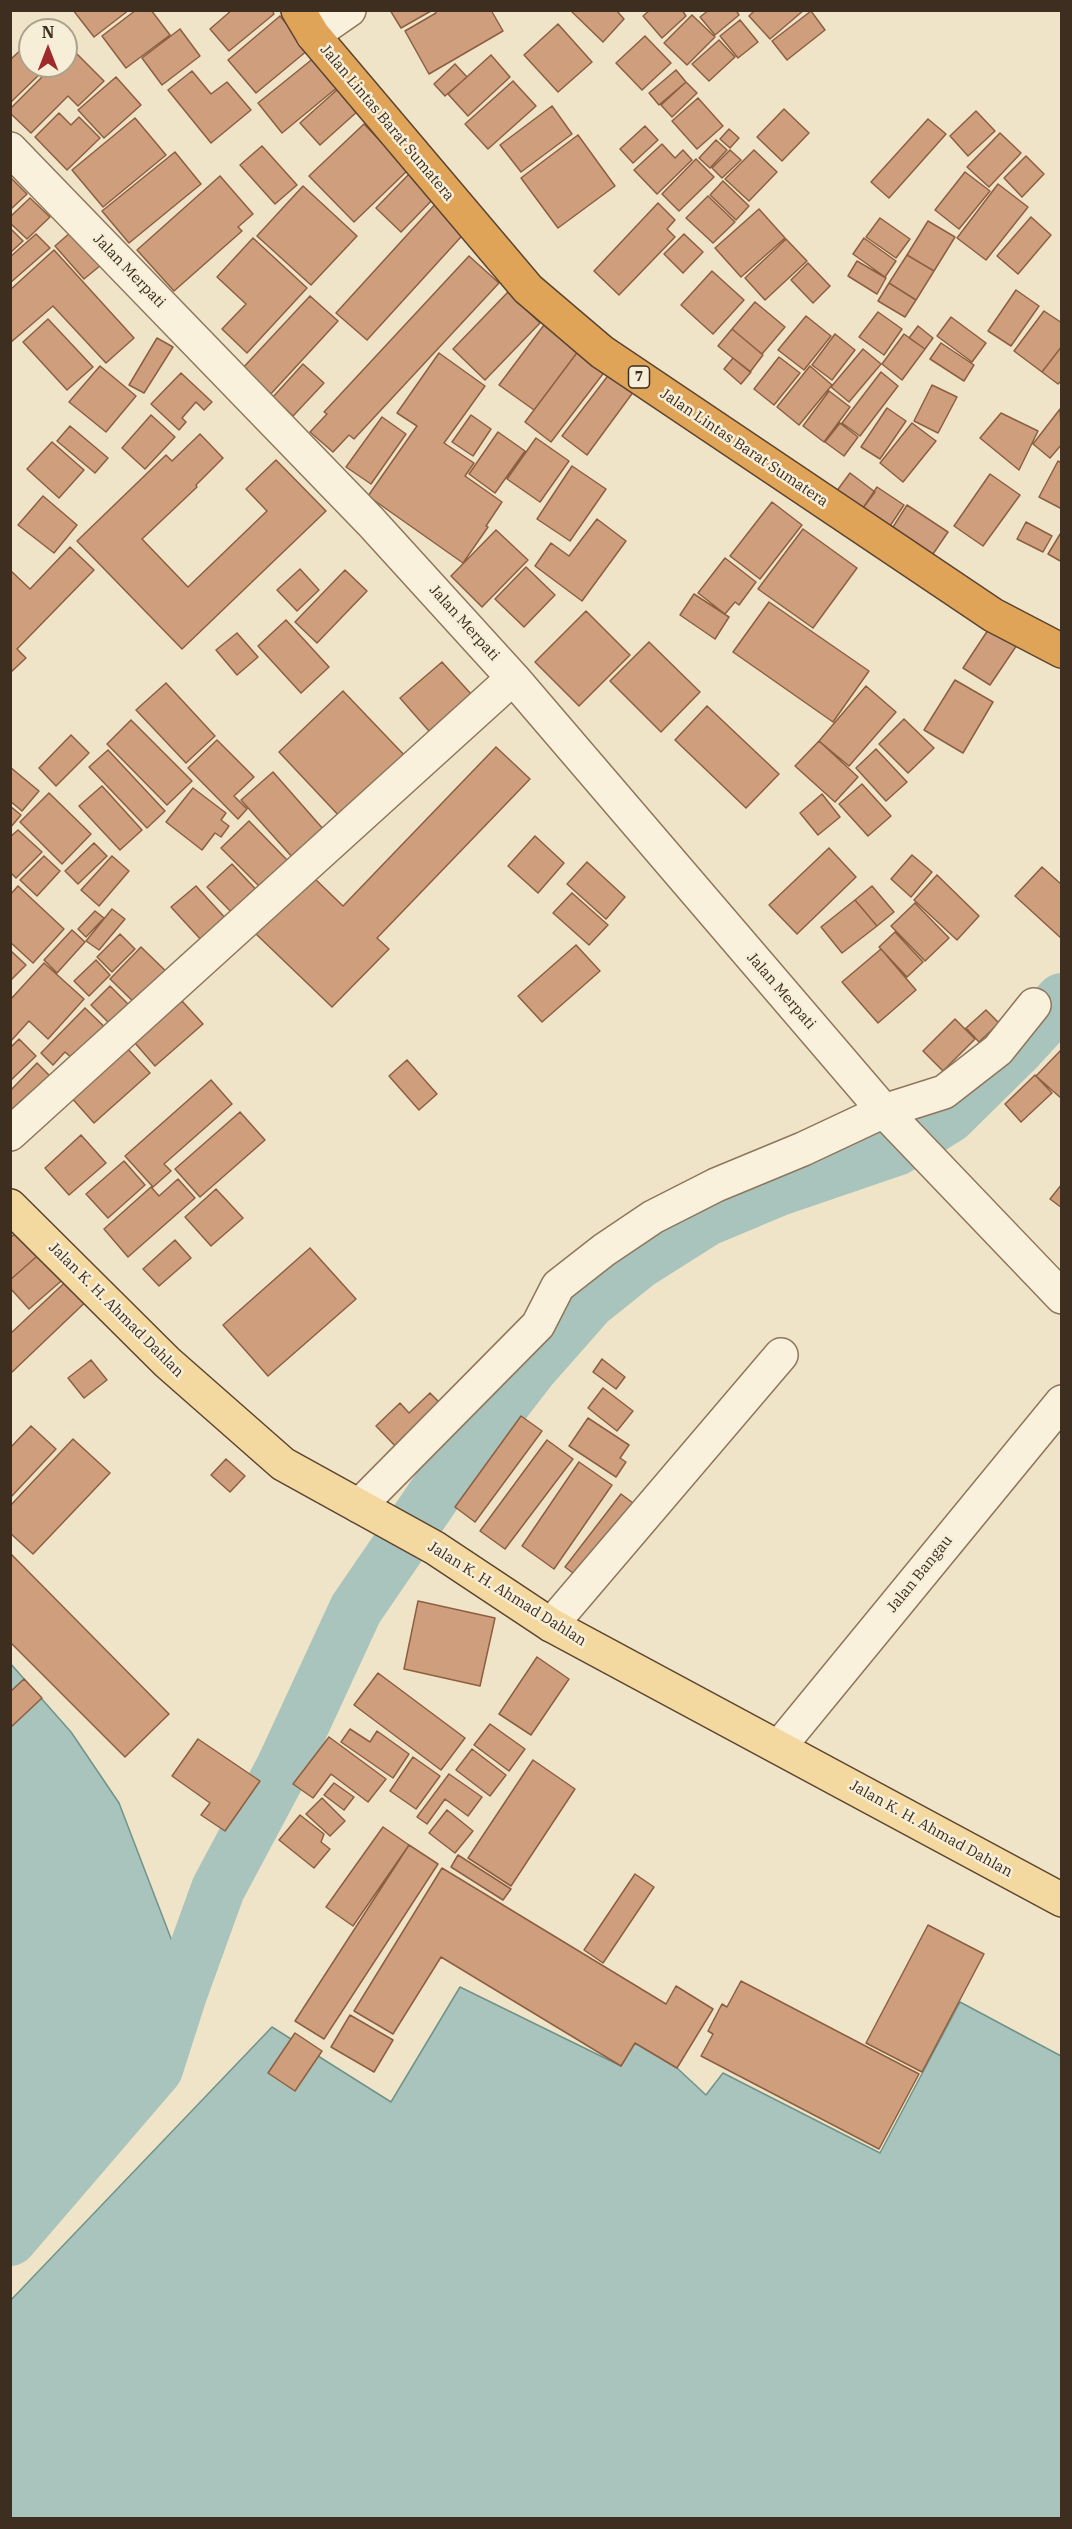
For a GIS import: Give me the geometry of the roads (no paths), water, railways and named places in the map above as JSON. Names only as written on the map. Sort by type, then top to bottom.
[{"type":"highway","name":"Jalan Lintas Barat Sumatera","points":[[306,23],[528,289],[602,352],[993,615],[1062,651]]},
{"type":"main road","name":"Jalan K. H. Ahmad Dahlan","points":[[10,1206],[167,1362],[283,1464],[435,1548],[551,1625],[1062,1900]]},
{"type":"street","points":[[306,23],[349,10]]},
{"type":"street","name":"Jalan Merpati","points":[[10,149],[371,522],[513,678],[888,1115],[1062,1297]]},
{"type":"street","points":[[10,1134],[513,678]]},
{"type":"street","points":[[366,1510],[538,1325],[558,1286],[604,1250],[653,1217],[716,1185],[944,1092],[998,1050],[1035,1005]]},
{"type":"street","points":[[551,1625],[781,1355]]},
{"type":"street","name":"Jalan Bangau","points":[[779,1747],[1062,1402]]},
{"type":"water","points":[[10,1663],[71,1732],[119,1803],[180,1962],[136,2077],[11,2199]]},
{"type":"water","points":[[460,1987],[621,2066],[635,2043],[677,2068],[706,2095],[723,2073],[880,2153],[960,2002],[1061,2056],[1061,2518],[11,2518],[10,2301],[272,2027],[391,2102]]},
{"type":"waterway","points":[[10,2239],[156,2069],[218,1889],[282,1769],[356,1609],[443,1482],[530,1369],[589,1302],[639,1262],[707,1219],[776,1190],[896,1149],[949,1116],[1018,1048],[1062,1000]]}]
